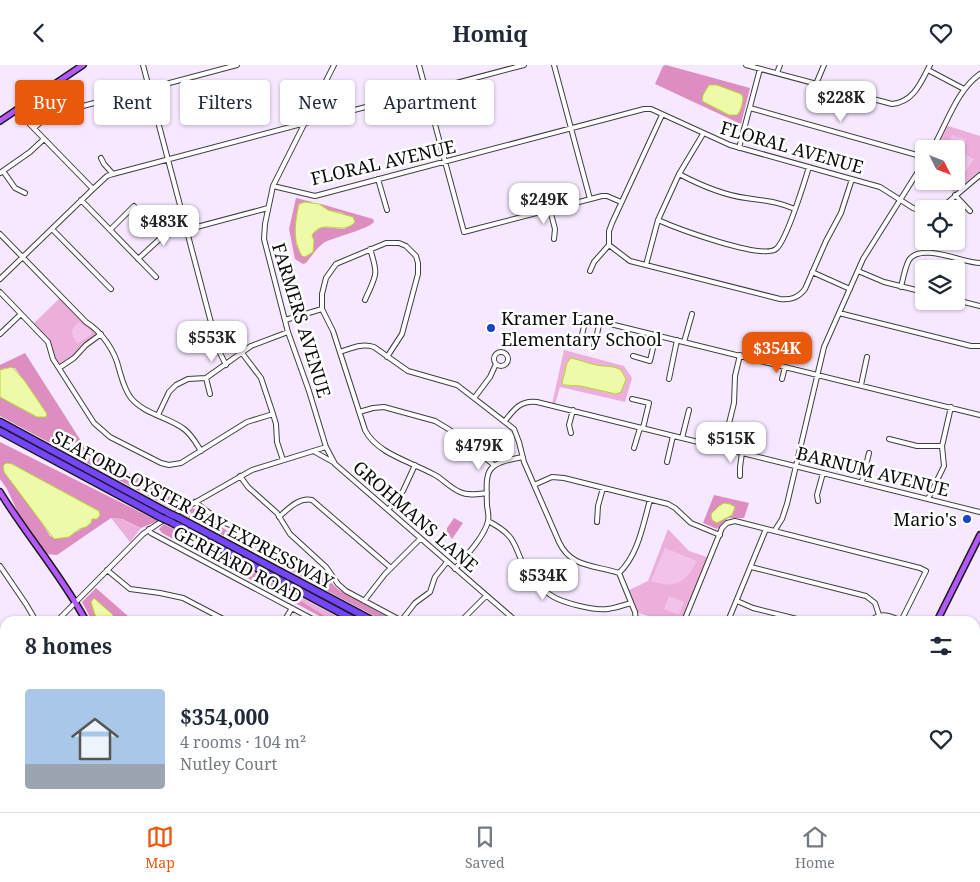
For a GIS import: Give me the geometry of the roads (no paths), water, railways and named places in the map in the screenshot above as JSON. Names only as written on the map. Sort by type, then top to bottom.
[{"type":"highway","name":"SEAFORD-OYSTER BAY EXPRESSWAY","points":[[0,422],[364,616]]},
{"type":"highway","name":"SEAFORD-OYSTER BAY EXPRESSWAY","points":[[0,433],[347,616]]},
{"type":"main road","points":[[61,80],[83,65]]},
{"type":"main road","points":[[0,121],[15,111]]},
{"type":"main road","points":[[0,492],[83,616]]},
{"type":"main road","points":[[940,616],[980,535]]},
{"type":"street","points":[[143,65],[147,80]]},
{"type":"street","points":[[170,83],[237,65]]},
{"type":"street","name":"FARMERS AVENUE","points":[[326,80],[334,65]]},
{"type":"street","points":[[419,65],[423,80]]},
{"type":"street","points":[[467,80],[524,65]]},
{"type":"street","points":[[554,65],[590,199]]},
{"type":"street","points":[[746,65],[886,103],[897,104],[912,96],[929,67],[964,89]]},
{"type":"street","points":[[777,73],[780,65]]},
{"type":"street","points":[[816,84],[824,65]]},
{"type":"street","points":[[739,148],[760,69]]},
{"type":"street","points":[[937,140],[964,89],[980,73]]},
{"type":"street","points":[[34,128],[49,115],[94,103]]},
{"type":"street","points":[[750,108],[915,154]]},
{"type":"street","name":"FLORAL AVENUE","points":[[273,186],[315,196],[644,109],[650,109],[703,134],[739,148],[880,187],[915,209]]},
{"type":"street","points":[[590,271],[594,262],[609,245],[609,231],[662,115]]},
{"type":"street","points":[[31,125],[93,189]]},
{"type":"street","points":[[159,125],[218,349],[226,365]]},
{"type":"street","points":[[0,279],[107,176],[294,125]]},
{"type":"street","name":"FARMERS AVENUE","points":[[304,125],[273,186],[264,239],[288,331],[326,447]]},
{"type":"street","points":[[435,125],[464,233],[590,199],[607,196],[621,202]]},
{"type":"street","points":[[646,265],[658,220],[680,174],[703,134]]},
{"type":"street","points":[[25,193],[15,188],[1,172],[30,153],[44,139]]},
{"type":"street","points":[[101,158],[113,174]]},
{"type":"street","points":[[658,220],[693,235],[766,252],[773,251],[779,245],[795,209],[809,167]]},
{"type":"street","points":[[680,174],[726,194],[771,201],[795,209]]},
{"type":"street","points":[[950,200],[980,175]]},
{"type":"street","points":[[775,530],[784,515],[824,347],[865,255],[915,176]]},
{"type":"street","points":[[378,179],[387,209]]},
{"type":"street","points":[[609,245],[626,259],[646,265],[786,299],[793,299],[805,289],[826,241],[841,213],[852,179]]},
{"type":"street","points":[[955,195],[970,211]]},
{"type":"street","points":[[81,200],[156,277]]},
{"type":"street","points":[[110,230],[134,206]]},
{"type":"street","points":[[138,259],[161,237],[268,209]]},
{"type":"street","points":[[550,210],[555,229],[554,239]]},
{"type":"street","points":[[52,229],[110,289]]},
{"type":"street","points":[[0,234],[100,334],[116,359],[122,381],[129,395],[140,406],[183,428],[192,437],[201,451]]},
{"type":"street","points":[[388,357],[402,334],[418,273],[418,263],[412,250],[399,243],[386,243],[344,259],[333,267],[324,285],[322,309],[340,352],[359,412],[371,441],[383,449],[436,475],[460,492],[471,494],[487,493]]},
{"type":"street","points":[[365,300],[376,275],[376,266],[370,249]]},
{"type":"street","points":[[901,287],[908,262],[915,255],[937,253],[980,263]]},
{"type":"street","points":[[858,271],[884,282],[915,290]]},
{"type":"street","points":[[812,272],[850,289]]},
{"type":"street","points":[[0,293],[48,342],[53,359],[94,423],[110,437],[169,465],[180,463],[247,422],[273,414]]},
{"type":"street","points":[[965,302],[980,306]]},
{"type":"street","points":[[285,319],[322,309]]},
{"type":"street","points":[[839,313],[971,346],[980,345]]},
{"type":"street","points":[[0,334],[21,314]]},
{"type":"street","points":[[684,342],[692,314]]},
{"type":"street","points":[[577,317],[740,355],[980,415]]},
{"type":"street","points":[[581,339],[586,318]]},
{"type":"street","points":[[594,347],[600,321]]},
{"type":"street","points":[[158,415],[170,392],[176,385],[188,379],[206,378],[255,344],[288,331]]},
{"type":"street","points":[[59,368],[74,358],[100,334]]},
{"type":"street","points":[[633,356],[650,361],[656,335]]},
{"type":"street","points":[[668,379],[677,340]]},
{"type":"street","points":[[774,364],[780,340]]},
{"type":"street","points":[[340,352],[368,345],[408,371],[457,385],[506,421],[517,433],[523,457],[534,485],[566,554],[575,561],[619,573]]},
{"type":"street","points":[[242,353],[260,379],[276,424],[277,442],[282,460]]},
{"type":"street","points":[[723,448],[734,403],[735,376],[740,355]]},
{"type":"street","points":[[861,385],[867,357]]},
{"type":"street","points":[[475,397],[490,377],[496,364]]},
{"type":"street","points":[[782,379],[785,367]]},
{"type":"street","points":[[206,378],[210,394]]},
{"type":"street","points":[[632,399],[649,403],[634,448]]},
{"type":"street","name":"BARNUM AVENUE","points":[[506,421],[519,405],[528,401],[537,401],[980,512]]},
{"type":"street","points":[[359,412],[373,407],[384,407],[435,421],[450,429],[494,465]]},
{"type":"street","points":[[928,499],[944,466],[942,446],[951,407]]},
{"type":"street","points":[[571,433],[569,425],[573,411]]},
{"type":"street","points":[[682,438],[689,411]]},
{"type":"street","points":[[667,462],[673,435]]},
{"type":"street","points":[[889,439],[917,446],[942,446]]},
{"type":"street","points":[[62,616],[149,529],[240,476],[282,460],[326,447]]},
{"type":"street","name":"GROHMANS LANE","points":[[326,447],[335,464],[510,616]]},
{"type":"street","points":[[313,451],[318,452],[335,464]]},
{"type":"street","points":[[740,476],[742,453]]},
{"type":"street","points":[[862,483],[869,453]]},
{"type":"street","points":[[455,569],[482,534],[488,521],[487,477],[494,465],[523,457]]},
{"type":"street","points":[[388,510],[403,491],[415,465]]},
{"type":"street","points":[[818,501],[817,495],[823,473]]},
{"type":"street","points":[[240,476],[248,487],[272,508],[290,535],[326,567],[338,584],[346,591],[392,616]]},
{"type":"street","points":[[534,485],[558,477],[650,500],[672,507],[689,522],[720,535]]},
{"type":"street","points":[[598,522],[598,506],[604,488]]},
{"type":"street","points":[[279,517],[300,500],[312,500],[391,568]]},
{"type":"street","points":[[619,573],[629,563],[642,529],[650,500]]},
{"type":"street","points":[[194,502],[220,521],[230,525]]},
{"type":"street","points":[[488,521],[502,528],[510,535],[528,573],[535,582],[552,596],[559,600],[600,610],[631,603]]},
{"type":"street","points":[[686,616],[720,535],[727,523],[735,521],[920,567],[926,571],[904,616]]},
{"type":"street","name":"GERHARD ROAD","points":[[149,529],[151,533],[307,616]]},
{"type":"street","points":[[730,616],[766,529]]},
{"type":"street","points":[[364,601],[391,568],[420,539]]},
{"type":"street","points":[[405,616],[415,603],[430,592],[435,577],[448,562]]},
{"type":"street","points":[[0,566],[33,616]]},
{"type":"street","points":[[751,567],[866,596],[874,603],[879,615],[890,616]]},
{"type":"street","points":[[107,570],[130,589],[182,598],[216,616]]},
{"type":"street","points":[[619,573],[635,616]]},
{"type":"street","points":[[466,616],[486,596]]},
{"type":"street","points":[[737,601],[753,608],[785,616]]},
{"type":"street","points":[[287,616],[292,608]]},
{"type":"place","name":"Kramer Lane Elementary School","points":[[491,328]]},
{"type":"place","name":"Mario's","points":[[967,519]]}]
